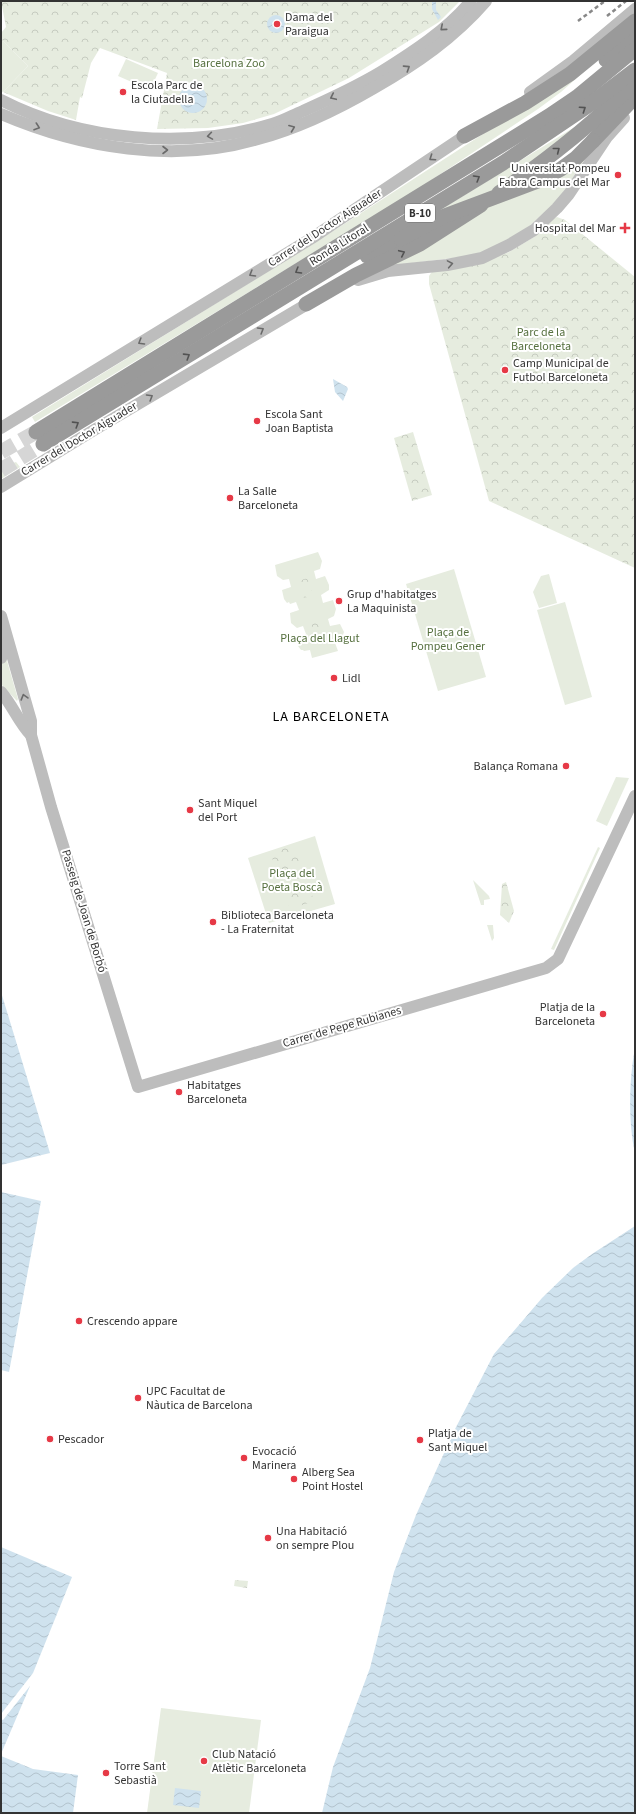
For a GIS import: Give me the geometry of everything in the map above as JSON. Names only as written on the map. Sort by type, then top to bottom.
[{"type":"highway","points":[[464,136],[525,102],[570,74],[635,21]]},
{"type":"highway","points":[[461,169],[558,101],[590,76],[635,34]]},
{"type":"highway","name":"Ronda Litoral","points":[[635,49],[577,97],[334,249],[39,438],[288,293],[502,163],[589,104],[635,70]]},
{"type":"highway","points":[[306,304],[356,274],[420,244],[451,226],[516,181],[574,137],[617,100],[635,82]]},
{"type":"highway","points":[[288,293],[345,268],[442,217],[543,179],[571,162],[635,97]]},
{"type":"street","points":[[1,100],[23,111],[63,125],[146,139],[198,138],[248,130],[273,124],[358,86],[424,45],[471,1]]},
{"type":"street","points":[[1,114],[39,128],[80,140],[106,145],[151,150],[207,149],[257,140],[289,130],[320,117],[397,75],[430,53],[453,35],[486,1]]},
{"type":"street","name":"Carrer del Doctor Aiguader","points":[[1,428],[312,238],[573,62],[635,9]]},
{"type":"street","name":"Carrer del Doctor Aiguader","points":[[1,487],[306,304],[358,279],[396,270],[447,265],[482,258],[509,245],[534,230],[569,194],[608,137],[635,106]]},
{"type":"street","name":"Passeig de Joan de Borbó","points":[[1,616],[31,721],[31,735],[55,820],[138,1087]]},
{"type":"street","points":[[1,658],[8,642]]},
{"type":"street","name":"Passeig de Joan de Borbó","points":[[1,692],[9,702],[21,724],[31,735]]},
{"type":"street","name":"Carrer de Pepe Rubianes","points":[[138,1087],[546,968],[558,959],[635,796]]},
{"type":"green space","name":"Barcelona Zoo","points":[[1,1],[460,1],[439,22],[349,78],[274,114],[243,123],[208,128],[157,129],[167,73],[100,48],[91,63],[82,98],[80,97],[76,120],[48,111],[3,92],[28,66],[1,39],[1,33],[6,27]]},
{"type":"green space","points":[[1,39],[28,66],[3,92],[1,91]]},
{"type":"green space","points":[[126,59],[158,73],[150,90],[118,76]]},
{"type":"green space","points":[[587,69],[561,92],[538,109],[415,191],[35,422],[32,417],[338,228],[514,114]]},
{"type":"green space","points":[[586,120],[493,192],[424,220]]},
{"type":"green space","points":[[589,153],[558,200],[525,230],[488,250],[469,256],[388,266],[494,202]]},
{"type":"green space","name":"Parc de la Barceloneta","points":[[557,217],[565,220],[635,277],[635,568],[489,501],[429,284],[429,276],[433,270],[485,261],[509,252],[534,237],[552,219]]},
{"type":"green space","points":[[413,432],[432,495],[412,501],[394,438]]},
{"type":"green space","points":[[16,462],[20,467],[1,479],[1,467]]},
{"type":"green space","name":"Plaça del Llagut","points":[[318,552],[322,561],[320,569],[314,571],[316,579],[325,576],[329,585],[329,590],[321,595],[323,603],[333,600],[336,609],[334,616],[328,619],[330,626],[340,624],[344,632],[341,640],[335,643],[338,651],[312,658],[310,650],[301,650],[298,646],[297,637],[306,634],[303,626],[297,628],[291,623],[290,613],[299,610],[296,602],[290,604],[284,599],[282,590],[291,587],[289,579],[283,580],[277,576],[275,565]]},
{"type":"green space","name":"Plaça de Pompeu Gener","points":[[454,569],[486,677],[438,691],[406,584]]},
{"type":"green space","points":[[549,574],[557,603],[539,608],[533,592],[541,576]]},
{"type":"green space","points":[[307,578],[313,595],[304,598],[299,581]]},
{"type":"green space","points":[[565,602],[592,697],[565,705],[537,610]]},
{"type":"green space","points":[[318,614],[324,634],[315,636],[309,617]]},
{"type":"green space","points":[[5,654],[18,699],[17,701],[1,684],[1,666]]},
{"type":"green space","points":[[616,777],[629,778],[607,826],[596,821]]},
{"type":"green space","name":"Plaça del Poeta Boscà","points":[[315,836],[335,904],[269,923],[248,858]]},
{"type":"green space","points":[[295,844],[314,901],[290,909],[270,852]]},
{"type":"green space","points":[[598,847],[600,848],[554,950],[551,949]]},
{"type":"green space","points":[[473,880],[489,896],[490,899],[484,900],[484,905],[481,905]]},
{"type":"green space","points":[[506,882],[514,911],[509,923],[500,915],[502,884]]},
{"type":"green space","points":[[487,925],[493,925],[494,938],[492,941]]},
{"type":"green space","points":[[235,1580],[248,1581],[247,1588],[234,1586]]},
{"type":"green space","name":"Club Natació Atlètic Barceloneta","points":[[161,1708],[261,1720],[249,1813],[147,1813]]},
{"type":"water","points":[[432,1],[436,1],[436,10],[441,17],[438,20],[432,9]]},
{"type":"water","points":[[276,15],[282,18],[285,24],[282,30],[276,33],[270,30],[267,24],[270,18]]},
{"type":"water","points":[[193,85],[203,89],[207,99],[203,109],[193,113],[183,109],[179,99],[183,89]]},
{"type":"water","points":[[333,379],[348,389],[343,401],[335,392]]},
{"type":"water","points":[[1,992],[50,1153],[1,1165]]},
{"type":"water","points":[[635,1048],[635,1153],[631,1128],[630,1101],[631,1073]]},
{"type":"water","points":[[1,1192],[41,1201],[9,1372],[1,1370]]},
{"type":"water","points":[[635,1226],[635,1813],[322,1813],[333,1767],[370,1668],[394,1572],[416,1515],[454,1431],[494,1354],[542,1298],[573,1268]]},
{"type":"water","points":[[1,1547],[72,1577],[33,1673],[1,1714]]},
{"type":"water","points":[[30,1686],[1,1754],[1,1719],[3,1720]]},
{"type":"water","points":[[1,1756],[33,1769],[78,1775],[73,1813],[1,1813]]},
{"type":"water","points":[[175,1788],[201,1791],[199,1808],[173,1805]]},
{"type":"tunnel","points":[[1,452],[36,432]]},
{"type":"tunnel","points":[[1,470],[43,444]]},
{"type":"railway","points":[[578,21],[605,1]]},
{"type":"railway","points":[[607,16],[626,1]]},
{"type":"place","name":"Dama del Paraigua","points":[[277,24]]},
{"type":"place","name":"Escola Parc de la Ciutadella","points":[[123,92]]},
{"type":"place","name":"Universitat Pompeu Fabra Campus del Mar","points":[[618,175]]},
{"type":"place","name":"Hospital del Mar","points":[[625,228]]},
{"type":"place","name":"Camp Municipal de Futbol Barceloneta","points":[[505,370]]},
{"type":"place","name":"Escola Sant Joan Baptista","points":[[257,421]]},
{"type":"place","name":"La Salle Barceloneta","points":[[230,498]]},
{"type":"place","name":"Grup d'habitatges La Maquinista","points":[[339,601]]},
{"type":"place","name":"Lidl","points":[[334,678]]},
{"type":"place","name":"Balança Romana","points":[[566,766]]},
{"type":"place","name":"Sant Miquel del Port","points":[[190,810]]},
{"type":"place","name":"Biblioteca Barceloneta - La Fraternitat","points":[[213,922]]},
{"type":"place","name":"Platja de la Barceloneta","points":[[603,1014]]},
{"type":"place","name":"Habitatges Barceloneta","points":[[179,1092]]},
{"type":"place","name":"Crescendo appare","points":[[79,1321]]},
{"type":"place","name":"UPC Facultat de Nàutica de Barcelona","points":[[138,1398]]},
{"type":"place","name":"Pescador","points":[[50,1439]]},
{"type":"place","name":"Platja de Sant Miquel","points":[[420,1440]]},
{"type":"place","name":"Evocació Marinera","points":[[244,1458]]},
{"type":"place","name":"Alberg Sea Point Hostel","points":[[294,1479]]},
{"type":"place","name":"Una Habitació on sempre Plou","points":[[268,1538]]},
{"type":"place","name":"Club Natació Atlètic Barceloneta","points":[[204,1761]]},
{"type":"place","name":"Torre Sant Sebastià","points":[[106,1773]]},
{"type":"district","name":"LA BARCELONETA","points":[[331,717]]}]
